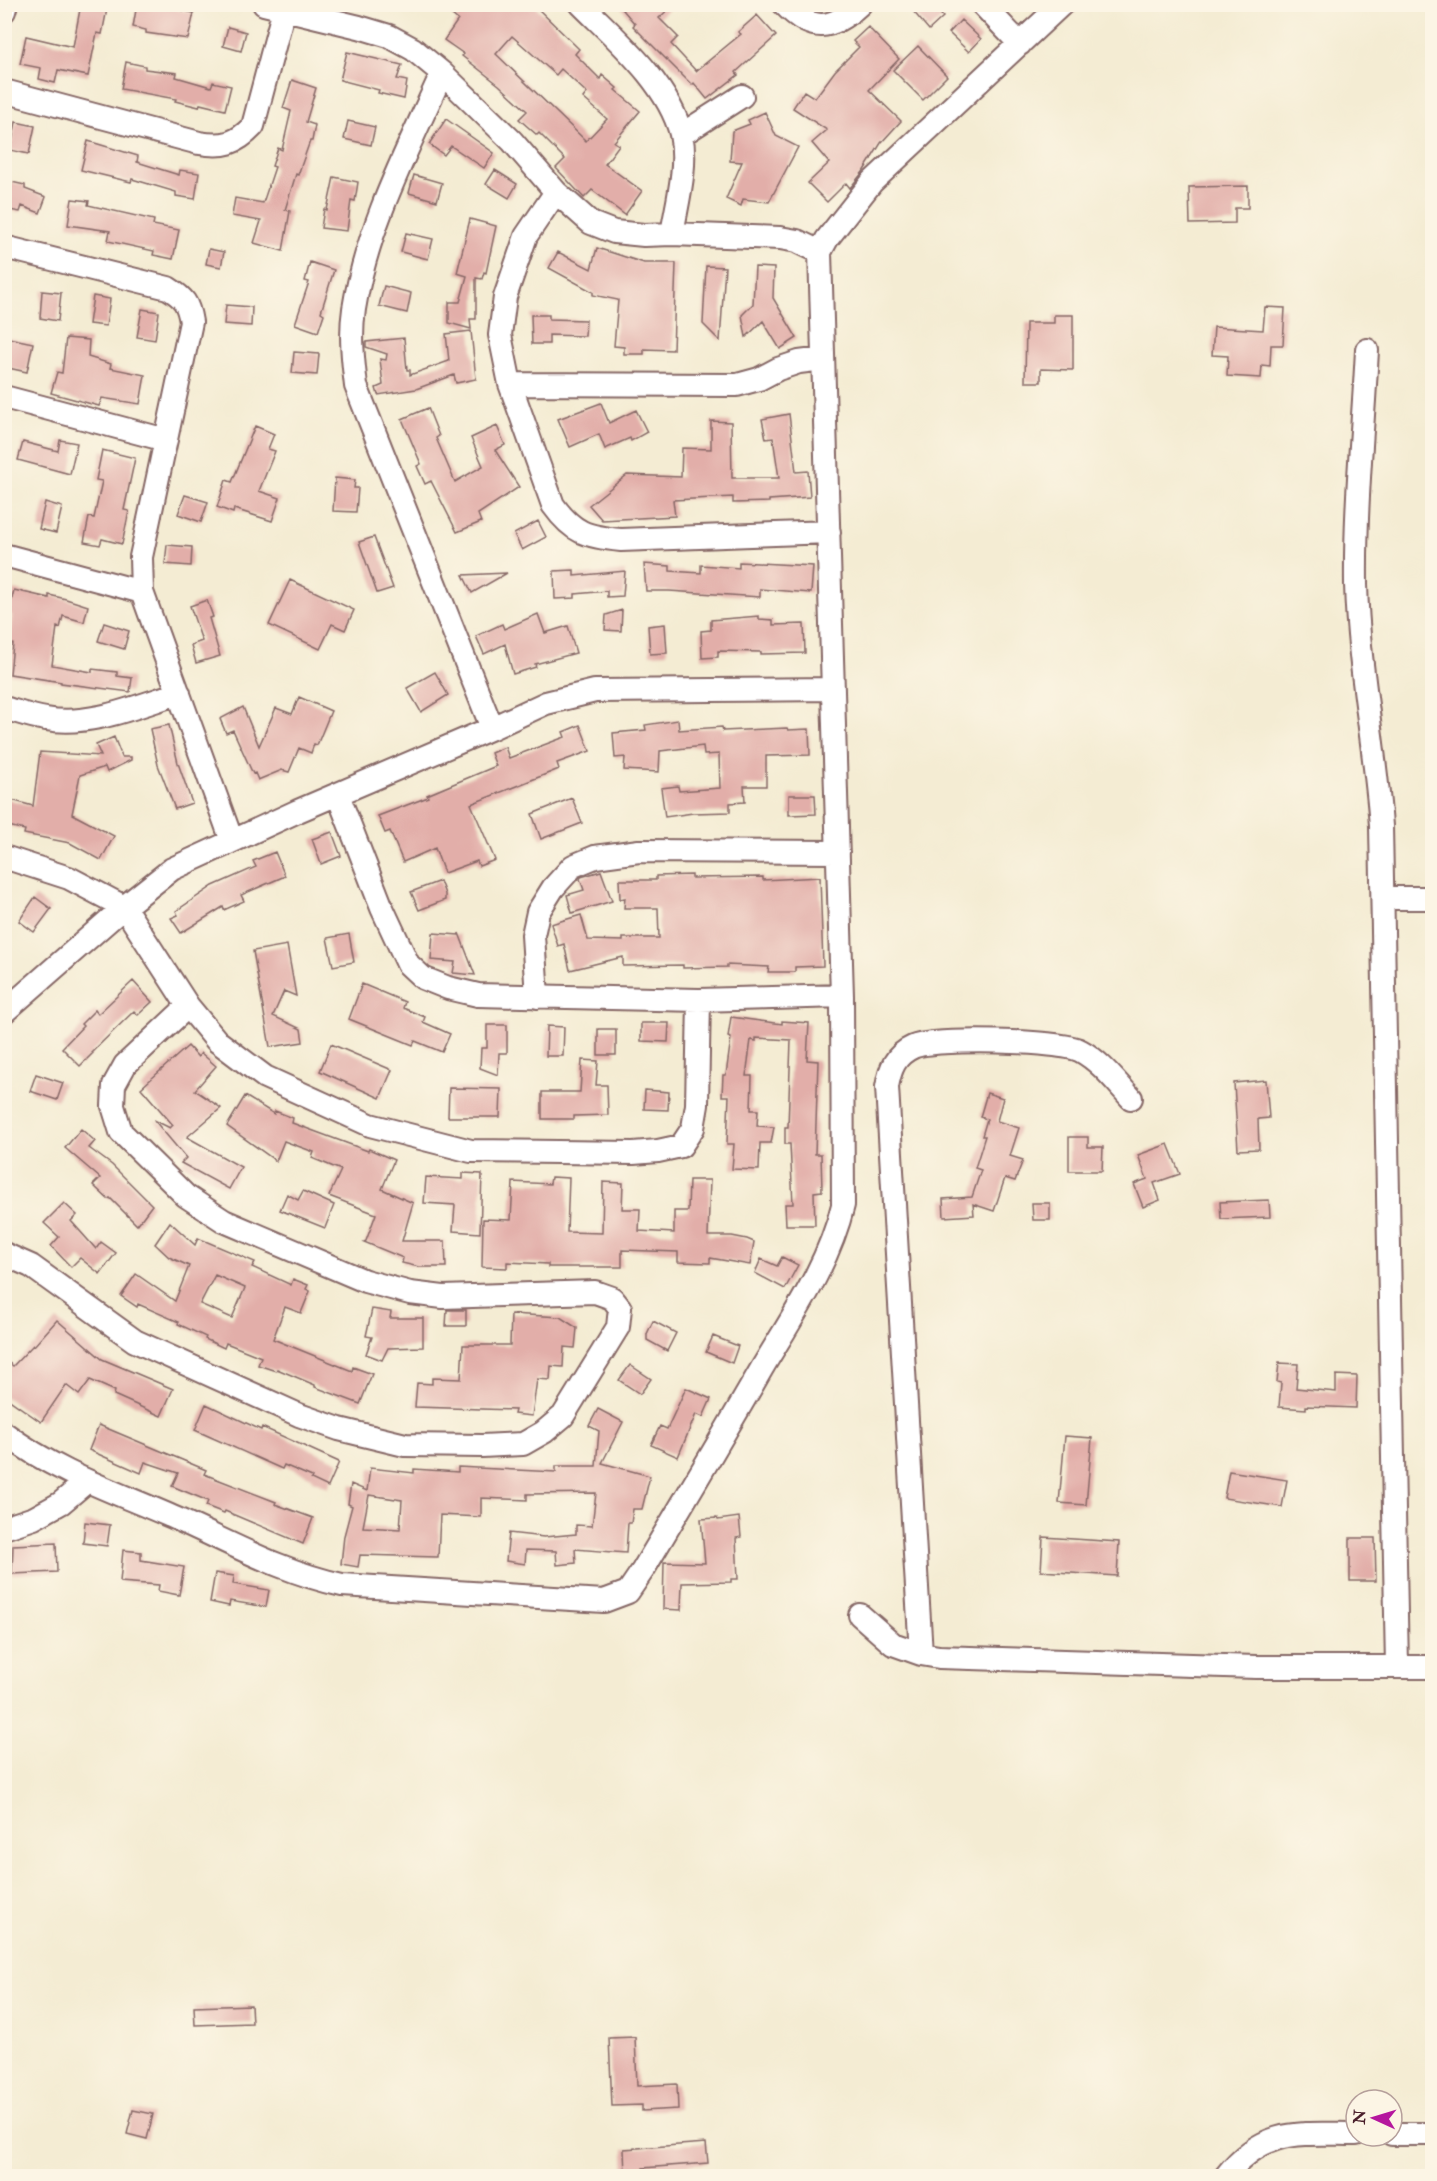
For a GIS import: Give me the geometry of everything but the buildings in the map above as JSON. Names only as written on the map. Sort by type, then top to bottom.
[{"type":"street","points":[[4,11],[6,4]]},
{"type":"street","points":[[581,4],[641,65],[669,105],[681,135],[683,164],[672,234]]},
{"type":"street","points":[[784,4],[797,17],[815,25],[833,25],[860,4]]},
{"type":"street","points":[[982,4],[1020,44]]},
{"type":"street","points":[[4,1433],[29,1452],[86,1482],[169,1515],[289,1570],[342,1586],[604,1601],[628,1592],[650,1560],[796,1312],[825,1258],[836,1232],[843,1204],[842,996],[820,252],[827,239],[872,182],[1062,4]]},
{"type":"street","points":[[4,91],[199,143],[215,146],[229,144],[242,138],[253,126],[274,7],[389,36],[413,49],[442,73],[512,141],[556,192],[591,223],[614,232],[644,235],[780,238],[797,241],[820,252]]},
{"type":"street","points":[[442,73],[388,193],[366,256],[354,310],[351,348],[356,386],[492,728]]},
{"type":"street","points":[[681,135],[742,96]]},
{"type":"street","points":[[556,192],[526,236],[505,297],[500,335],[510,384],[553,505],[565,522],[579,531],[598,538],[621,540],[829,532]]},
{"type":"street","points":[[4,246],[168,288],[180,296],[188,306],[191,322],[141,558],[142,591],[232,841]]},
{"type":"street","points":[[1367,350],[1356,585],[1361,659],[1378,787],[1383,898],[1397,1667]]},
{"type":"street","points":[[510,384],[737,385],[759,379],[799,362],[823,360]]},
{"type":"street","points":[[4,397],[166,440]]},
{"type":"street","points":[[4,555],[142,591]]},
{"type":"street","points":[[4,1012],[172,869],[546,703],[594,691],[832,689]]},
{"type":"street","points":[[4,708],[46,720],[74,721],[112,714],[179,693]]},
{"type":"street","points":[[338,795],[382,909],[408,964],[423,978],[448,988],[478,995],[537,997],[699,1000],[842,996]]},
{"type":"street","points":[[537,997],[533,935],[538,912],[553,888],[573,866],[595,857],[639,851],[838,852]]},
{"type":"street","points":[[4,857],[69,878],[124,908],[188,1006],[218,1041],[265,1077],[370,1125],[471,1150],[633,1153],[681,1146],[693,1128],[697,1105],[699,1000]]},
{"type":"street","points":[[1383,898],[1432,898]]},
{"type":"street","points":[[4,1254],[31,1266],[135,1341],[299,1414],[339,1429],[405,1445],[523,1444],[544,1432],[563,1416],[618,1327],[620,1308],[612,1298],[595,1292],[443,1297],[410,1293],[365,1281],[224,1221],[186,1196],[121,1132],[113,1106],[114,1085],[125,1065],[188,1006]]},
{"type":"street","points":[[921,1654],[887,1087],[891,1067],[901,1054],[914,1046],[936,1042],[1065,1046],[1080,1050],[1102,1066],[1131,1098]]},
{"type":"street","points":[[4,1528],[34,1518],[61,1503],[86,1482]]},
{"type":"street","points":[[860,1615],[893,1644],[921,1654],[939,1657],[1256,1667],[1432,1667]]},
{"type":"street","points":[[1226,2176],[1236,2163],[1260,2144],[1288,2134],[1344,2134]]},
{"type":"street","points":[[1404,2134],[1432,2134]]}]
